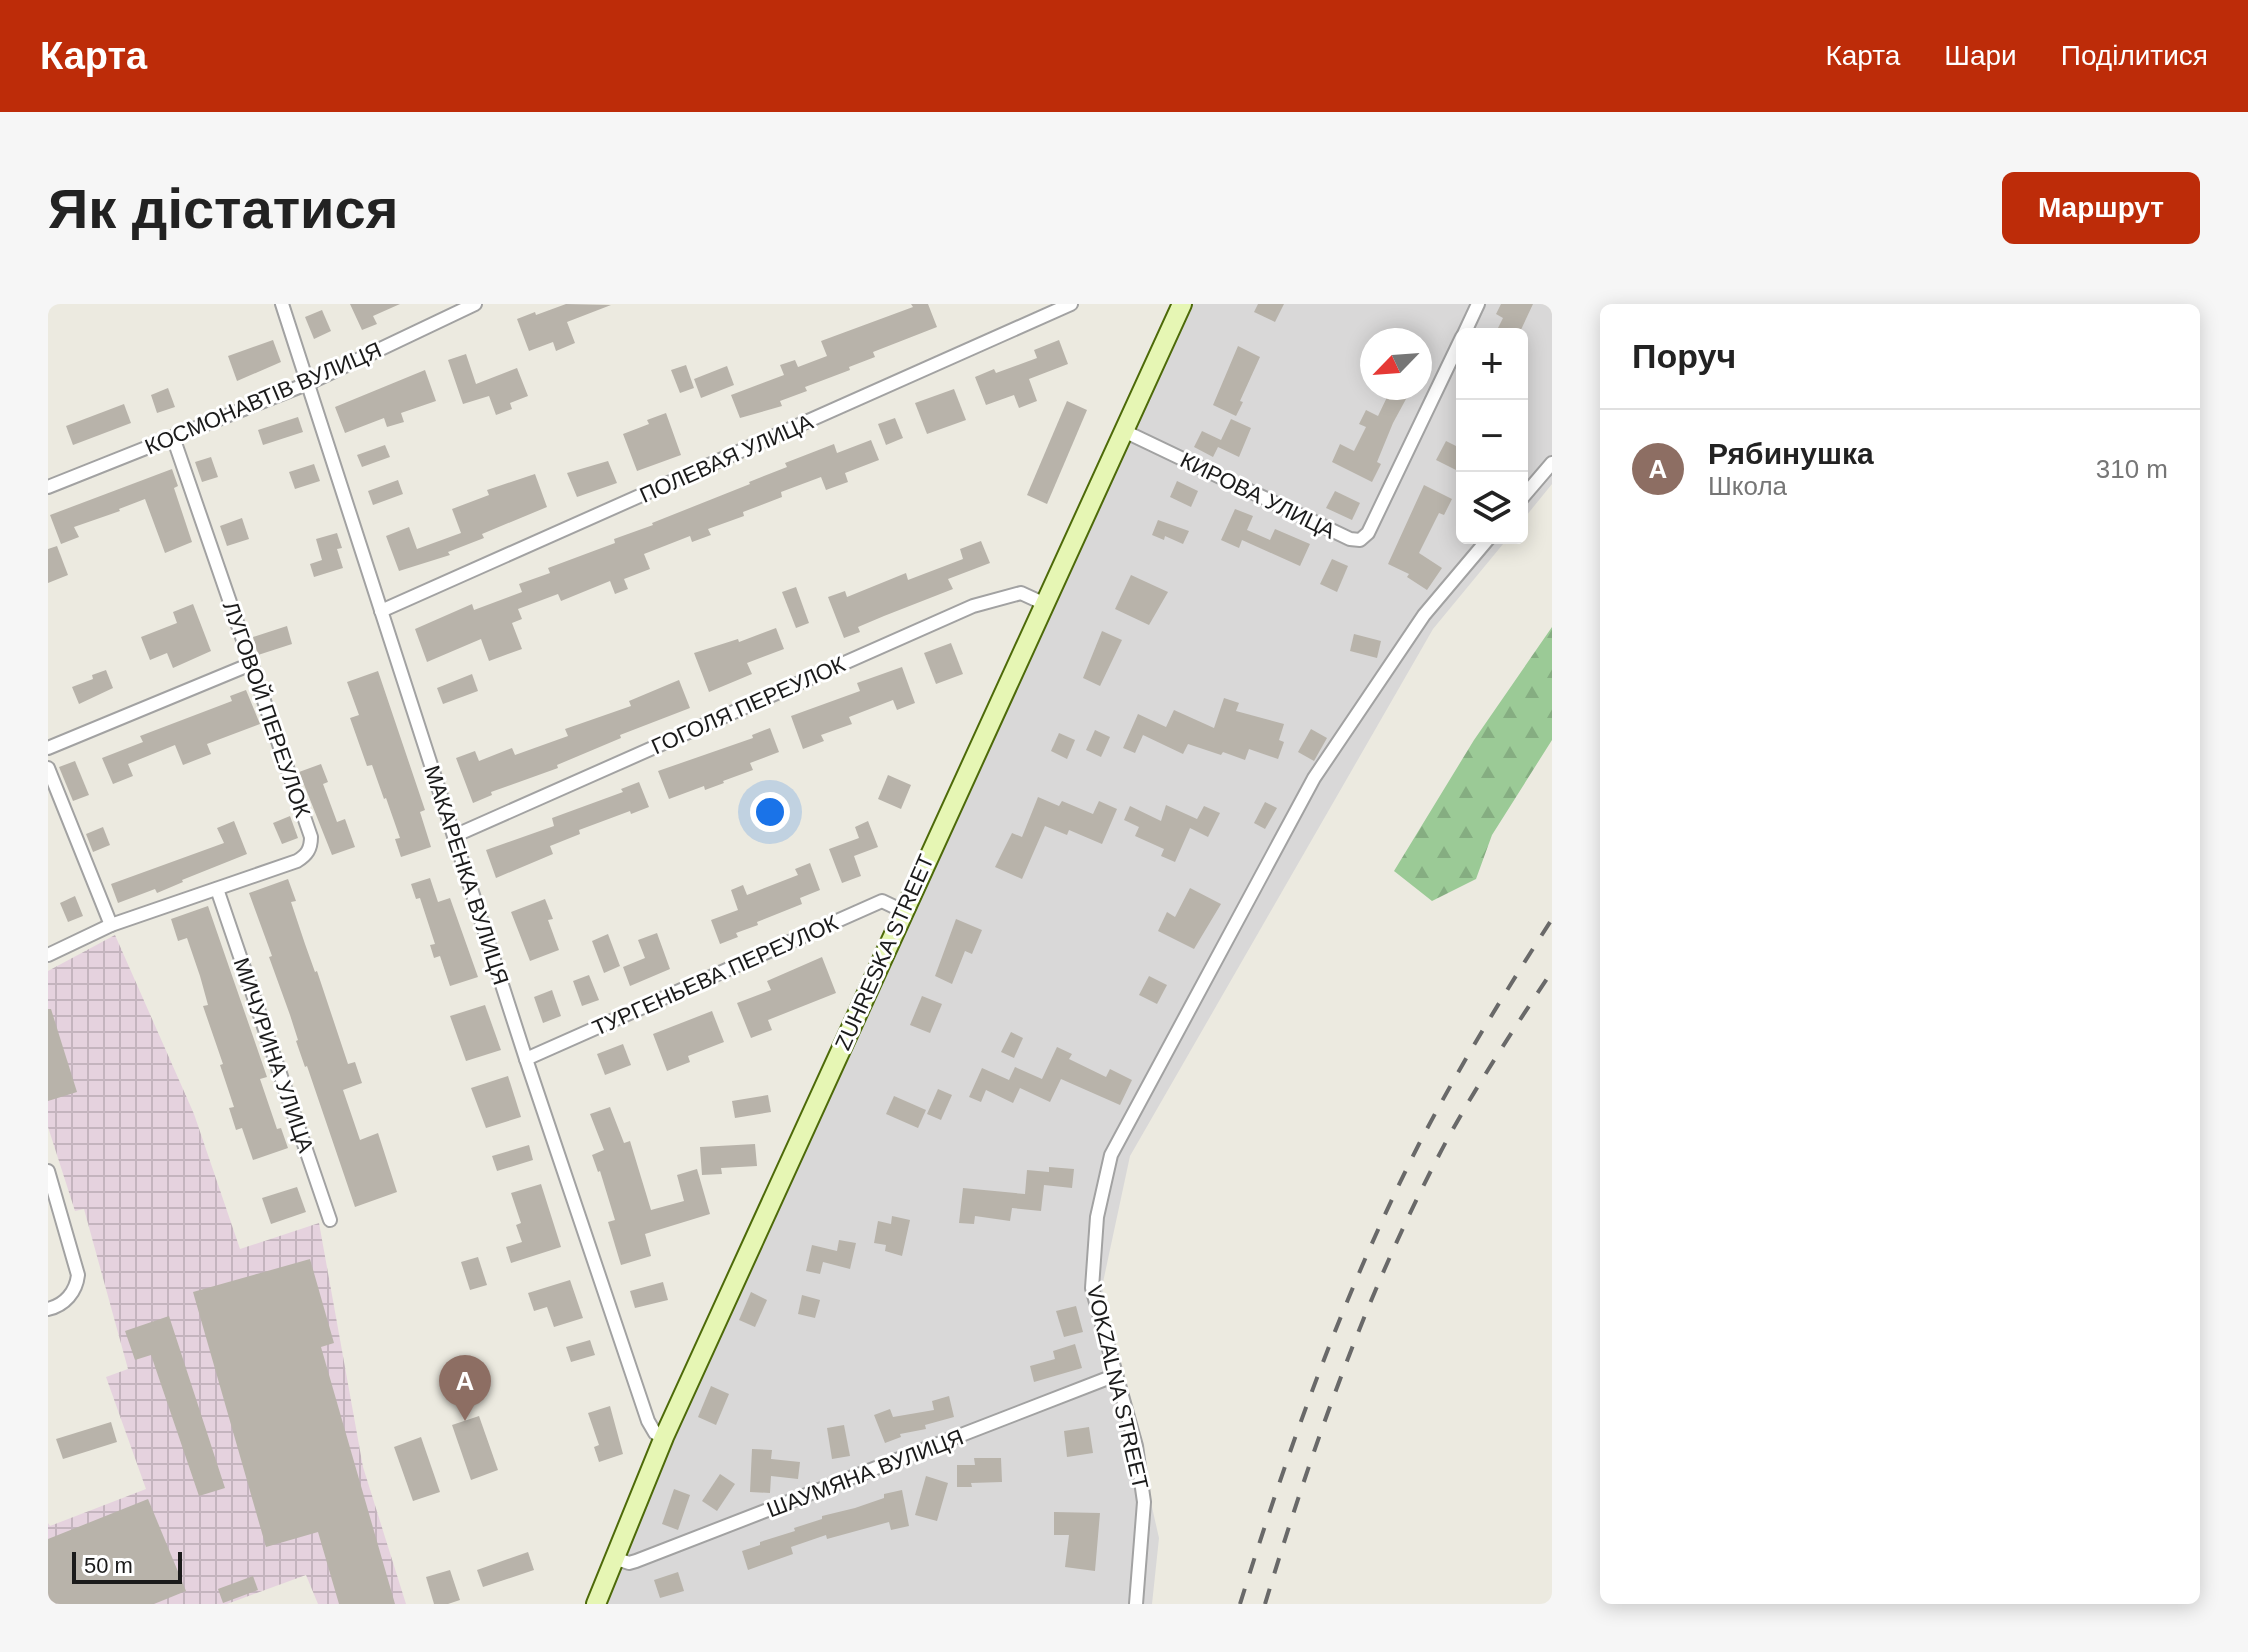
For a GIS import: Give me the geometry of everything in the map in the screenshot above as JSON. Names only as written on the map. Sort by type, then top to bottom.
[{"type":"street","name":"МАКАРЕНКА ВУЛИЦЯ","points":[[282,304],[526,1059],[648,1421],[655,1433],[664,1437]]},
{"type":"street","name":"КОСМОНАВТІВ ВУЛИЦЯ","points":[[48,487],[309,383],[475,304]]},
{"type":"street","name":"ПОЛЕВАЯ УЛИЦА","points":[[381,611],[1071,304]]},
{"type":"street","name":"ZUHRESKA STREET","points":[[596,1604],[664,1437],[1182,304]]},
{"type":"street","name":"КИРОВА УЛИЦА","points":[[1467,328],[1478,304]]},
{"type":"street","name":"КИРОВА УЛИЦА","points":[[1124,431],[1350,539],[1360,540],[1368,533],[1456,351]]},
{"type":"street","name":"ЛУГОВОЙ ПЕРЕУЛОК","points":[[48,955],[111,925],[297,861],[309,851],[311,844],[173,437]]},
{"type":"street","points":[[1528,491],[1552,463]]},
{"type":"street","name":"VOKZALNA STREET","points":[[1136,1604],[1144,1502],[1136,1446],[1092,1288],[1097,1217],[1111,1155],[1314,778],[1424,615],[1484,544]]},
{"type":"street","name":"ГОГОЛЯ ПЕРЕУЛОК","points":[[454,836],[973,606],[1021,593],[1045,604]]},
{"type":"street","points":[[48,748],[251,664]]},
{"type":"street","points":[[48,768],[111,925]]},
{"type":"street","name":"МИЧУРИНА УЛИЦА","points":[[217,889],[330,1220]]},
{"type":"street","name":"ТУРГЕНЬЕВА ПЕРЕУЛОК","points":[[526,1059],[882,901],[903,911]]},
{"type":"street","points":[[48,1171],[78,1275],[71,1295],[57,1307],[48,1309]]},
{"type":"street","name":"ШАУМЯНА ВУЛИЦЯ","points":[[614,1558],[629,1563],[636,1561],[1116,1375]]},
{"type":"shaded area","points":[[1192,304],[1552,304],[1552,484],[1528,514],[1528,328],[1456,328],[1456,544],[1503,544],[1433,629],[1130,1156],[1102,1287],[1159,1538],[1152,1604],[603,1604],[857,1019]]},
{"type":"shaded area","points":[[115,935],[194,1114],[240,1249],[319,1223],[363,1467],[406,1604],[318,1604],[306,1575],[227,1604],[48,1604],[48,1523],[50,1526],[146,1489],[106,1377],[128,1369],[84,1209],[75,1211],[48,1127],[48,971]]},
{"type":"green space","points":[[1552,627],[1552,740],[1492,835],[1476,879],[1432,901],[1394,871],[1474,740]]},
{"type":"building","points":[[350,304],[400,304],[373,316],[377,324],[362,330]]},
{"type":"building","points":[[566,304],[611,305],[567,322],[575,343],[556,351],[553,342],[529,351],[517,319]]},
{"type":"building","points":[[911,304],[928,304],[937,327],[873,352],[875,357],[780,401],[782,406],[740,418],[731,395],[784,375],[780,365],[795,360],[798,367],[827,356],[821,341],[913,307]]},
{"type":"building","points":[[1258,304],[1284,304],[1275,322],[1254,312]]},
{"type":"building","points":[[1501,304],[1533,304],[1522,328],[1498,328],[1503,318],[1496,314]]},
{"type":"building","points":[[322,310],[331,331],[314,339],[305,317]]},
{"type":"building","points":[[273,340],[281,362],[237,381],[228,356]]},
{"type":"building","points":[[1059,340],[1068,364],[1029,379],[1037,401],[1019,408],[1014,395],[986,405],[975,377],[1037,358],[1034,350]]},
{"type":"building","points":[[1238,346],[1260,357],[1236,416],[1213,405]]},
{"type":"building","points":[[466,354],[476,384],[517,368],[528,396],[510,403],[512,409],[496,415],[489,396],[463,404],[448,360]]},
{"type":"building","points":[[686,365],[694,388],[680,393],[671,370]]},
{"type":"building","points":[[727,366],[734,385],[701,398],[694,379]]},
{"type":"building","points":[[425,370],[436,401],[401,413],[404,422],[387,427],[384,418],[345,433],[335,407]]},
{"type":"building","points":[[168,388],[175,407],[157,413],[151,395]]},
{"type":"building","points":[[954,389],[966,420],[927,434],[915,403]]},
{"type":"building","points":[[1386,400],[1405,400],[1377,462],[1381,464],[1372,482],[1332,462],[1340,444],[1354,451],[1366,427],[1359,424],[1366,410],[1378,416]]},
{"type":"building","points":[[1067,401],[1087,410],[1047,504],[1027,495]]},
{"type":"building","points":[[124,404],[131,423],[73,445],[66,426]]},
{"type":"building","points":[[666,413],[681,455],[637,471],[623,434],[649,424],[647,420]]},
{"type":"building","points":[[298,417],[303,432],[263,445],[258,430]]},
{"type":"building","points":[[895,418],[903,438],[886,445],[878,424]]},
{"type":"building","points":[[1231,419],[1251,428],[1239,457],[1218,447],[1213,457],[1194,447],[1202,431],[1221,440]]},
{"type":"building","points":[[871,440],[879,460],[845,473],[848,482],[826,490],[821,477],[781,492],[782,497],[743,512],[744,516],[708,529],[711,535],[692,542],[690,536],[644,554],[650,569],[624,579],[628,589],[615,594],[610,581],[561,601],[558,594],[518,609],[522,619],[512,623],[522,649],[489,661],[481,639],[427,662],[415,629],[472,604],[474,610],[522,592],[519,584],[550,573],[548,568],[615,543],[614,539],[750,484],[787,467],[785,463],[834,444],[837,453]]},
{"type":"building","points":[[1446,441],[1456,446],[1456,470],[1436,460]]},
{"type":"building","points":[[385,445],[390,457],[362,467],[357,455]]},
{"type":"building","points":[[211,457],[218,477],[202,482],[195,462]]},
{"type":"building","points":[[608,461],[617,483],[577,497],[567,473]]},
{"type":"building","points":[[314,464],[320,481],[295,489],[289,472]]},
{"type":"building","points":[[172,469],[178,486],[174,488],[192,542],[165,553],[145,499],[74,527],[79,537],[61,544],[50,515]]},
{"type":"building","points":[[535,474],[547,507],[482,534],[484,538],[448,552],[450,555],[399,571],[386,536],[409,527],[417,549],[461,533],[452,509],[489,495],[487,490]]},
{"type":"building","points":[[398,480],[403,494],[373,505],[368,491]]},
{"type":"building","points":[[1177,481],[1198,491],[1191,507],[1170,497]]},
{"type":"building","points":[[1424,485],[1452,499],[1444,515],[1439,513],[1419,553],[1442,568],[1427,590],[1407,577],[1409,574],[1388,564]]},
{"type":"building","points":[[1335,491],[1360,503],[1352,520],[1326,508]]},
{"type":"building","points":[[1235,509],[1253,516],[1247,530],[1270,540],[1275,529],[1310,544],[1300,566],[1242,540],[1239,548],[1221,540]]},
{"type":"building","points":[[242,518],[249,539],[227,546],[220,526]]},
{"type":"building","points":[[1158,520],[1189,531],[1183,544],[1165,536],[1164,540],[1152,535]]},
{"type":"building","points":[[337,533],[342,548],[337,549],[343,568],[314,577],[310,564],[322,560],[316,539]]},
{"type":"building","points":[[981,541],[990,563],[948,579],[953,589],[858,627],[860,632],[844,638],[828,597],[845,591],[847,597],[906,573],[908,580],[963,559],[960,549]]},
{"type":"building","points":[[57,546],[68,575],[48,583],[48,549]]},
{"type":"building","points":[[1332,559],[1348,566],[1337,592],[1320,584]]},
{"type":"building","points":[[1131,575],[1168,592],[1149,625],[1115,609]]},
{"type":"building","points":[[796,587],[809,623],[796,628],[782,592]]},
{"type":"building","points":[[193,604],[211,651],[173,668],[167,653],[150,660],[141,637],[177,623],[173,612]]},
{"type":"building","points":[[287,626],[292,644],[258,655],[253,637]]},
{"type":"building","points":[[776,628],[784,649],[747,663],[752,674],[709,692],[694,653],[738,639],[739,642]]},
{"type":"building","points":[[1102,631],[1122,640],[1100,686],[1083,678]]},
{"type":"building","points":[[1354,634],[1381,641],[1377,658],[1350,651]]},
{"type":"building","points":[[951,643],[963,674],[936,684],[924,653]]},
{"type":"building","points":[[902,667],[915,703],[897,710],[893,700],[849,717],[852,724],[821,735],[824,741],[803,749],[791,716],[860,691],[857,683]]},
{"type":"building","points":[[106,670],[113,688],[79,704],[72,687]]},
{"type":"building","points":[[378,671],[425,810],[420,812],[431,847],[401,857],[395,839],[400,838],[386,798],[372,765],[367,766],[350,718],[359,715],[347,682]]},
{"type":"building","points":[[472,674],[478,691],[443,704],[437,688]]},
{"type":"building","points":[[679,680],[690,708],[620,735],[621,738],[557,765],[558,768],[491,792],[492,795],[473,803],[456,758],[475,751],[479,761],[512,748],[515,755],[568,736],[565,729],[631,706],[629,701]]},
{"type":"building","points":[[246,690],[260,724],[207,744],[211,754],[183,765],[175,745],[128,764],[133,776],[113,784],[102,758],[143,742],[140,736],[232,701],[230,696]]},
{"type":"building","points":[[1224,698],[1239,703],[1236,711],[1284,724],[1279,740],[1284,742],[1278,759],[1249,749],[1245,760],[1188,744],[1183,754],[1143,735],[1135,753],[1123,748],[1138,714],[1166,727],[1174,710],[1214,728]]},
{"type":"building","points":[[770,728],[779,752],[750,763],[753,770],[724,783],[705,790],[704,786],[669,799],[658,771],[753,738],[752,735]]},
{"type":"building","points":[[1311,729],[1327,738],[1314,761],[1298,752]]},
{"type":"building","points":[[1095,730],[1110,737],[1101,757],[1086,750]]},
{"type":"building","points":[[1059,733],[1075,740],[1067,759],[1051,751]]},
{"type":"building","points":[[75,761],[89,795],[73,801],[59,767]]},
{"type":"building","points":[[321,764],[328,782],[323,784],[337,822],[345,819],[355,847],[332,855],[299,772]]},
{"type":"building","points":[[888,775],[911,785],[901,809],[878,799]]},
{"type":"building","points":[[639,782],[649,807],[579,830],[580,834],[550,846],[553,854],[496,878],[486,850],[554,826],[552,818],[623,792],[621,789]]},
{"type":"building","points":[[1038,797],[1059,806],[1062,801],[1093,814],[1099,801],[1117,809],[1102,844],[1069,830],[1067,835],[1045,826],[1022,879],[995,867],[1012,833],[1022,837]]},
{"type":"building","points":[[1265,802],[1277,808],[1265,829],[1254,823]]},
{"type":"building","points":[[1166,805],[1197,819],[1204,806],[1220,813],[1208,837],[1190,828],[1175,862],[1161,856],[1164,849],[1135,836],[1139,827],[1124,820],[1130,806],[1161,821]]},
{"type":"building","points":[[290,816],[298,838],[282,844],[273,823]]},
{"type":"building","points":[[234,821],[247,854],[157,893],[155,889],[118,903],[111,884],[224,843],[217,828]]},
{"type":"building","points":[[868,821],[878,847],[854,856],[861,876],[842,883],[829,849],[859,838],[855,827]]},
{"type":"building","points":[[103,827],[110,845],[93,852],[86,834]]},
{"type":"building","points":[[810,863],[820,890],[800,898],[802,904],[757,922],[758,925],[736,933],[738,937],[720,944],[711,920],[738,910],[731,890],[743,885],[747,895],[798,875],[795,869]]},
{"type":"building","points":[[430,878],[438,902],[450,898],[478,977],[450,986],[440,956],[434,958],[430,945],[435,944],[420,898],[416,899],[411,884]]},
{"type":"building","points":[[288,879],[296,901],[291,902],[348,1064],[355,1062],[362,1083],[343,1090],[360,1140],[378,1133],[397,1192],[355,1207],[296,1041],[269,957],[272,956],[249,893]]},
{"type":"building","points":[[1190,888],[1221,904],[1194,949],[1158,931],[1167,912],[1175,917]]},
{"type":"building","points":[[75,896],[83,916],[68,922],[60,903]]},
{"type":"building","points":[[545,899],[553,919],[548,920],[559,950],[530,961],[511,912]]},
{"type":"building","points":[[208,906],[267,1077],[260,1079],[277,1129],[281,1128],[288,1148],[253,1160],[242,1128],[236,1130],[229,1108],[234,1107],[203,1006],[208,1005],[200,976],[187,938],[178,941],[171,919]]},
{"type":"building","points":[[956,919],[982,930],[972,954],[965,951],[952,984],[935,976]]},
{"type":"building","points":[[657,933],[670,969],[630,986],[623,967],[645,958],[638,940]]},
{"type":"building","points":[[608,934],[620,966],[604,973],[592,941]]},
{"type":"building","points":[[822,957],[836,993],[768,1020],[772,1030],[751,1038],[737,1003],[771,990],[767,981]]},
{"type":"building","points":[[589,975],[599,1000],[582,1006],[573,981]]},
{"type":"building","points":[[1149,976],[1167,985],[1157,1004],[1139,995]]},
{"type":"building","points":[[552,990],[561,1016],[543,1023],[534,997]]},
{"type":"building","points":[[922,996],[942,1004],[930,1033],[910,1025]]},
{"type":"building","points":[[485,1005],[501,1050],[466,1061],[450,1016]]},
{"type":"building","points":[[48,1009],[51,1009],[77,1092],[48,1101]]},
{"type":"building","points":[[712,1011],[724,1042],[688,1056],[690,1062],[667,1071],[653,1034]]},
{"type":"building","points":[[1011,1032],[1023,1038],[1014,1058],[1001,1052]]},
{"type":"building","points":[[623,1044],[631,1065],[605,1075],[597,1054]]},
{"type":"building","points":[[1057,1047],[1072,1054],[1069,1059],[1106,1077],[1110,1069],[1132,1080],[1120,1105],[1061,1079],[1050,1102],[1020,1088],[1013,1103],[986,1090],[981,1102],[969,1097],[982,1068],[1009,1080],[1015,1067],[1042,1079]]},
{"type":"building","points":[[508,1076],[521,1117],[486,1128],[471,1088]]},
{"type":"building","points":[[938,1089],[952,1095],[941,1120],[927,1114]]},
{"type":"building","points":[[768,1095],[771,1112],[735,1118],[732,1101]]},
{"type":"building","points":[[894,1096],[926,1110],[918,1128],[886,1114]]},
{"type":"building","points":[[610,1107],[624,1143],[630,1141],[651,1210],[684,1201],[677,1175],[697,1169],[710,1214],[645,1234],[651,1256],[621,1265],[608,1222],[615,1220],[592,1155],[604,1150],[590,1114]]},
{"type":"building","points":[[755,1144],[757,1166],[721,1168],[722,1174],[702,1175],[700,1147]]},
{"type":"building","points":[[529,1145],[533,1160],[497,1171],[492,1156]]},
{"type":"building","points":[[1049,1167],[1074,1169],[1072,1188],[1044,1185],[1041,1211],[1012,1208],[1010,1221],[975,1216],[974,1224],[959,1223],[963,1188],[1025,1194],[1027,1170],[1049,1172]]},
{"type":"building","points":[[541,1184],[561,1247],[511,1263],[506,1247],[522,1242],[516,1225],[521,1223],[511,1193]]},
{"type":"building","points":[[297,1187],[306,1212],[271,1224],[262,1198]]},
{"type":"building","points":[[892,1216],[910,1220],[902,1256],[885,1251],[886,1245],[874,1243],[878,1221],[891,1224]]},
{"type":"building","points":[[839,1240],[856,1243],[850,1269],[823,1262],[820,1274],[806,1271],[812,1245],[837,1251]]},
{"type":"building","points":[[478,1257],[487,1285],[470,1290],[461,1262]]},
{"type":"building","points":[[310,1259],[334,1343],[321,1347],[395,1604],[339,1604],[318,1532],[266,1547],[193,1292]]},
{"type":"building","points":[[570,1280],[583,1318],[554,1327],[547,1307],[534,1311],[528,1293]]},
{"type":"building","points":[[663,1282],[668,1300],[635,1308],[630,1291]]},
{"type":"building","points":[[751,1292],[767,1300],[755,1327],[739,1320]]},
{"type":"building","points":[[802,1295],[820,1300],[815,1318],[798,1314]]},
{"type":"building","points":[[1076,1306],[1083,1332],[1064,1337],[1056,1311]]},
{"type":"building","points":[[169,1316],[225,1488],[199,1496],[151,1355],[135,1360],[125,1331]]},
{"type":"building","points":[[590,1340],[595,1355],[571,1362],[566,1347]]},
{"type":"building","points":[[1075,1344],[1082,1368],[1034,1382],[1030,1366],[1055,1359],[1053,1351]]},
{"type":"building","points":[[711,1386],[729,1394],[716,1425],[698,1417]]},
{"type":"building","points":[[949,1396],[954,1417],[925,1425],[926,1429],[900,1434],[901,1437],[885,1443],[874,1415],[890,1409],[893,1417],[934,1410],[932,1401]]},
{"type":"building","points":[[610,1406],[623,1454],[599,1462],[594,1447],[599,1445],[588,1413]]},
{"type":"building","points":[[479,1416],[498,1470],[471,1480],[452,1425]]},
{"type":"building","points":[[111,1422],[117,1442],[63,1459],[56,1439]]},
{"type":"building","points":[[844,1425],[850,1456],[832,1459],[827,1428]]},
{"type":"building","points":[[1089,1427],[1093,1453],[1067,1457],[1064,1431]]},
{"type":"building","points":[[421,1437],[440,1492],[413,1501],[394,1447]]},
{"type":"building","points":[[752,1449],[772,1450],[771,1459],[800,1462],[798,1479],[771,1476],[770,1493],[750,1492]]},
{"type":"building","points":[[974,1458],[1001,1458],[1002,1482],[971,1483],[972,1487],[957,1487],[957,1465],[975,1465]]},
{"type":"building","points":[[720,1474],[735,1484],[717,1511],[702,1501]]},
{"type":"building","points":[[926,1476],[948,1483],[937,1521],[915,1515]]},
{"type":"building","points":[[674,1489],[690,1495],[678,1530],[662,1524]]},
{"type":"building","points":[[902,1490],[909,1526],[891,1530],[889,1522],[827,1539],[826,1535],[791,1547],[793,1554],[748,1570],[742,1551],[795,1531],[794,1528],[822,1519],[822,1516],[855,1508],[884,1498],[884,1494]]},
{"type":"building","points":[[148,1499],[186,1591],[154,1604],[48,1604],[48,1539]]},
{"type":"building","points":[[1054,1512],[1100,1513],[1095,1571],[1065,1567],[1069,1535],[1054,1535]]},
{"type":"building","points":[[528,1552],[534,1570],[483,1587],[477,1570]]},
{"type":"building","points":[[450,1570],[460,1600],[434,1604],[426,1577]]},
{"type":"building","points":[[678,1572],[684,1591],[660,1598],[654,1580]]},
{"type":"building","points":[[253,1576],[258,1590],[223,1603],[218,1589]]},
{"type":"railway","points":[[1240,1604],[1278,1487],[1366,1256],[1450,1087],[1552,919]]},
{"type":"railway","points":[[1265,1604],[1320,1433],[1386,1265],[1451,1133],[1552,971]]},
{"type":"place","name":"Рябинушка","points":[[465,1421]]}]
